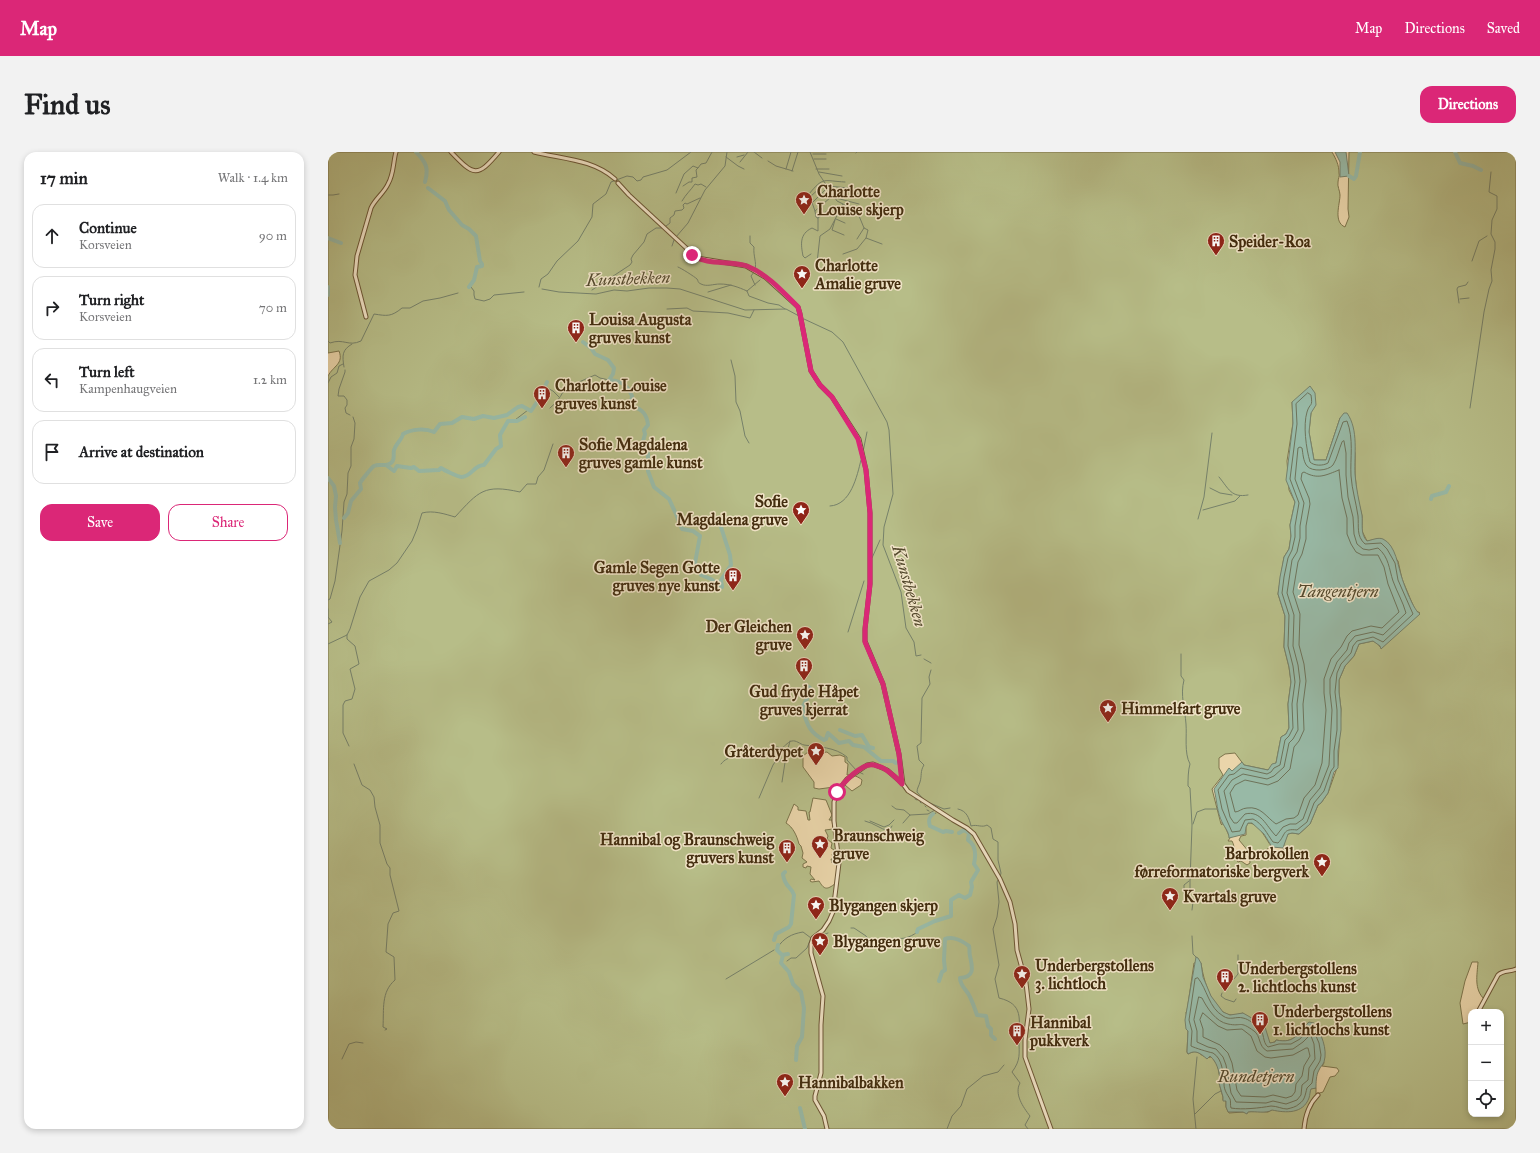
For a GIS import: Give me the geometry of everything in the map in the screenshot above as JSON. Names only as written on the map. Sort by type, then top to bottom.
[{"type":"street","points":[[366,317],[355,275],[357,256],[368,214],[374,202],[388,184],[391,177],[396,152]]},
{"type":"street","points":[[451,152],[468,168],[477,171],[482,170],[489,165],[499,152]]},
{"type":"street","points":[[534,152],[583,162],[607,173],[697,258],[746,266],[765,277],[798,307],[811,371],[820,385],[832,397],[858,439],[866,470],[870,513],[870,584],[865,642],[883,684],[899,754],[902,784]]},
{"type":"street","points":[[827,1129],[824,1116],[814,1096],[821,1073],[821,1025],[823,996],[811,953],[811,944],[814,938],[823,930],[834,912],[839,863],[834,821],[834,802],[839,789],[847,779],[868,765],[873,764],[887,770],[908,791],[967,828],[974,834],[1002,883],[1010,902],[1015,924],[1017,950],[1026,983],[1029,1009],[1025,1040],[1026,1057],[1051,1129]]},
{"type":"street","points":[[1480,1009],[1498,975],[1502,972],[1512,972],[1516,969]]},
{"type":"street","points":[[1304,1129],[1308,1110],[1318,1095]]},
{"type":"green space","points":[[328,152],[1332,152],[1339,170],[1338,184],[1340,195],[1338,217],[1341,225],[1345,227],[1349,217],[1349,152],[1516,152],[1516,1129],[328,1129],[328,376],[339,362],[339,351],[328,353]],"holes":[[[1292,402],[1311,413],[1309,432],[1314,460],[1326,460],[1340,418],[1355,453],[1355,474],[1357,495],[1362,516],[1362,531],[1367,541],[1378,539],[1398,561],[1402,579],[1415,610],[1420,613],[1381,648],[1373,641],[1359,644],[1354,656],[1345,666],[1339,680],[1341,709],[1338,765],[1328,793],[1318,805],[1310,824],[1299,834],[1288,834],[1284,843],[1283,853],[1278,856],[1268,855],[1266,852],[1267,849],[1272,847],[1259,828],[1248,823],[1246,827],[1246,835],[1241,836],[1239,840],[1249,852],[1250,863],[1247,865],[1236,860],[1232,841],[1228,841],[1230,838],[1222,822],[1222,825],[1221,824],[1212,789],[1223,775],[1219,768],[1219,758],[1225,754],[1235,753],[1244,765],[1268,770],[1276,763],[1281,737],[1286,734],[1289,728],[1288,704],[1291,682],[1284,647],[1285,616],[1278,594],[1284,557],[1289,549],[1291,536],[1290,525],[1295,502],[1289,490],[1287,461],[1293,423]],[[813,750],[819,753],[827,752],[832,756],[840,755],[845,757],[845,762],[848,764],[847,775],[853,775],[861,779],[861,785],[852,791],[845,785],[838,791],[834,787],[819,789],[814,788],[814,782],[803,767],[803,756]],[[813,798],[826,800],[832,815],[829,820],[832,820],[833,829],[825,830],[828,836],[827,839],[832,843],[831,848],[834,850],[832,855],[835,859],[831,859],[832,863],[833,861],[838,863],[836,883],[828,888],[822,886],[819,881],[810,881],[811,879],[815,880],[810,874],[811,867],[803,867],[803,864],[807,862],[802,858],[803,853],[801,846],[793,829],[786,823],[794,804],[798,807],[798,810],[806,811],[808,820],[810,820],[809,812]],[[1194,963],[1201,963],[1206,986],[1214,1002],[1224,1013],[1232,1015],[1243,1013],[1270,1043],[1275,1042],[1276,1040],[1283,1041],[1296,1037],[1309,1022],[1324,1063],[1322,1066],[1337,1068],[1339,1071],[1335,1076],[1330,1077],[1323,1092],[1316,1094],[1316,1088],[1311,1088],[1268,1112],[1257,1111],[1229,1113],[1226,1107],[1226,1101],[1223,1100],[1219,1083],[1220,1079],[1218,1066],[1212,1057],[1203,1056],[1196,1052],[1188,1054],[1187,1052],[1187,1011]]]},
{"type":"water","points":[[1335,152],[1346,152],[1349,176],[1340,177],[1340,162]]},
{"type":"water","name":"Tangentjern","points":[[1310,386],[1315,393],[1316,405],[1311,413],[1309,432],[1314,460],[1326,460],[1340,418],[1344,413],[1347,413],[1351,420],[1355,435],[1355,474],[1362,515],[1363,535],[1367,541],[1381,538],[1391,546],[1407,592],[1412,603],[1420,614],[1381,649],[1380,646],[1373,641],[1359,644],[1354,656],[1345,666],[1339,680],[1341,730],[1338,751],[1338,768],[1334,772],[1328,793],[1318,805],[1310,824],[1299,834],[1288,834],[1283,848],[1272,847],[1264,834],[1252,823],[1248,823],[1245,834],[1229,838],[1228,832],[1219,814],[1214,789],[1229,768],[1232,771],[1242,762],[1244,765],[1268,770],[1272,764],[1276,763],[1281,737],[1286,734],[1289,728],[1288,704],[1291,682],[1284,647],[1285,616],[1278,594],[1284,557],[1289,549],[1291,536],[1290,525],[1295,502],[1286,480],[1293,423],[1292,402]]},
{"type":"water","name":"Rundetjern","points":[[1196,957],[1201,963],[1203,977],[1211,996],[1223,1012],[1230,1015],[1243,1013],[1250,1017],[1265,1027],[1270,1043],[1275,1042],[1276,1040],[1283,1041],[1292,1039],[1299,1034],[1309,1022],[1314,1023],[1323,1041],[1325,1057],[1324,1063],[1317,1074],[1316,1088],[1311,1089],[1309,1098],[1303,1107],[1298,1110],[1288,1112],[1272,1110],[1264,1112],[1248,1112],[1247,1114],[1243,1112],[1228,1112],[1226,1101],[1223,1101],[1219,1083],[1219,1073],[1214,1061],[1210,1056],[1207,1059],[1203,1055],[1196,1052],[1188,1054],[1187,1052],[1188,1031],[1186,1029],[1185,1020]]},
{"type":"waterway","points":[[416,152],[422,159],[427,169],[425,182]]},
{"type":"waterway","points":[[539,287],[541,279],[548,274],[557,261],[578,241],[592,217],[593,204],[606,194],[611,182],[627,176],[633,177],[637,181],[641,180],[643,177],[667,170],[691,152]]},
{"type":"waterway","points":[[676,193],[684,174],[693,166],[698,168],[701,164],[706,163],[712,152]]},
{"type":"waterway","points":[[676,237],[688,223],[705,190],[725,166],[727,152]]},
{"type":"waterway","points":[[740,162],[748,152]]},
{"type":"waterway","points":[[754,152],[762,158]]},
{"type":"waterway","points":[[786,169],[791,152]]},
{"type":"waterway","points":[[792,171],[798,152]]},
{"type":"waterway","points":[[810,152],[819,174],[837,201],[843,204],[830,229],[820,236],[817,263],[818,270]]},
{"type":"waterway","points":[[1349,176],[1354,179],[1356,176],[1360,152]]},
{"type":"waterway","points":[[1455,152],[1460,163],[1473,166],[1481,170]]},
{"type":"waterway","points":[[813,154],[826,154]]},
{"type":"waterway","points":[[737,157],[744,155]]},
{"type":"waterway","points":[[726,157],[744,169]]},
{"type":"waterway","points":[[814,159],[826,159]]},
{"type":"waterway","points":[[768,161],[776,166],[793,171]]},
{"type":"waterway","points":[[683,186],[689,182],[692,182],[692,178],[697,177],[696,170],[698,168]]},
{"type":"waterway","points":[[816,169],[829,169]]},
{"type":"waterway","points":[[819,172],[842,176]]},
{"type":"waterway","points":[[1470,408],[1484,312],[1492,281],[1491,270],[1495,249],[1495,242],[1491,234],[1492,220],[1497,209],[1497,196],[1489,192],[1491,172]]},
{"type":"waterway","points":[[811,254],[805,258],[803,256],[802,244],[803,237],[808,230],[812,228],[818,231],[818,218],[816,217],[809,194],[821,182],[845,182]]},
{"type":"waterway","points":[[682,201],[695,184],[701,184],[706,187]]},
{"type":"waterway","points":[[810,197],[823,185]]},
{"type":"waterway","points":[[828,186],[848,188]]},
{"type":"waterway","points":[[428,188],[445,201],[449,210],[462,225],[476,236],[482,266],[477,267],[474,280],[469,287]]},
{"type":"waterway","points":[[812,203],[826,189]]},
{"type":"waterway","points":[[832,190],[861,194]]},
{"type":"waterway","points":[[328,195],[339,194]]},
{"type":"waterway","points":[[815,211],[831,197]]},
{"type":"waterway","points":[[666,226],[670,223],[670,218],[674,215],[675,211],[682,210],[685,203],[687,204],[700,198]]},
{"type":"waterway","points":[[836,198],[859,204]]},
{"type":"waterway","points":[[843,204],[857,211],[864,228],[868,230],[866,238],[882,244]]},
{"type":"waterway","points":[[818,218],[832,207]]},
{"type":"waterway","points":[[836,219],[845,223]]},
{"type":"waterway","points":[[835,220],[832,230],[844,235]]},
{"type":"waterway","points":[[592,290],[630,265],[633,255],[644,242],[647,234],[656,228],[662,228]]},
{"type":"waterway","points":[[857,239],[864,228]]},
{"type":"waterway","points":[[750,236],[750,243],[754,247],[756,264],[755,270]]},
{"type":"waterway","points":[[1472,261],[1479,241],[1487,236]]},
{"type":"waterway","points":[[328,238],[341,243]]},
{"type":"waterway","points":[[843,254],[857,249],[866,238]]},
{"type":"waterway","points":[[672,246],[674,240]]},
{"type":"waterway","points":[[678,267],[696,278],[703,285],[724,284],[734,286],[747,291],[749,296],[768,303],[779,305],[785,309]]},
{"type":"waterway","points":[[754,272],[751,276],[755,285]]},
{"type":"waterway","points":[[747,291],[760,280]]},
{"type":"waterway","points":[[1459,303],[1457,289],[1458,287],[1466,285],[1468,282]]},
{"type":"waterway","points":[[708,292],[731,285]]},
{"type":"waterway","points":[[328,287],[328,295]]},
{"type":"waterway","name":"Kunstbekken","points":[[469,288],[471,287],[474,291],[475,299],[484,301],[490,299],[494,295],[524,292]]},
{"type":"waterway","name":"Kunstbekken","points":[[542,289],[559,292],[596,294],[614,290],[627,291],[649,288],[680,289],[745,310],[786,309],[799,316]]},
{"type":"waterway","name":"Kunstbekken","points":[[328,341],[330,343],[339,341],[357,343],[361,341],[374,314],[392,314],[402,308],[410,308],[423,301],[458,293]]},
{"type":"waterway","points":[[1460,299],[1469,298]]},
{"type":"waterway","points":[[667,309],[687,308],[693,311],[728,313],[750,318],[754,310]]},
{"type":"waterway","name":"Kunstbekken","points":[[804,319],[832,332],[843,342],[887,422],[889,430],[893,494],[884,527],[883,545],[901,592],[906,628],[914,642],[916,656],[921,655]]},
{"type":"waterway","points":[[583,342],[591,348],[595,354],[608,360],[614,368],[613,374],[609,380],[620,382],[626,386],[632,396],[631,403],[633,407],[642,411],[647,418],[648,425],[644,430],[645,434],[643,441],[648,454],[648,471],[654,487],[669,499],[682,529],[693,531],[700,536],[695,563],[699,568],[701,575],[711,579],[722,587]]},
{"type":"waterway","points":[[344,367],[344,353],[346,348],[352,344]]},
{"type":"waterway","points":[[731,360],[735,376],[736,402],[740,411],[745,436],[749,443]]},
{"type":"waterway","points":[[328,383],[331,377],[337,373],[339,366],[343,364]]},
{"type":"waterway","points":[[345,370],[338,396],[344,396],[347,400],[347,405],[345,408],[346,413],[350,415]]},
{"type":"waterway","points":[[550,408],[563,392],[579,382],[595,375],[609,380]]},
{"type":"waterway","points":[[344,518],[348,513],[351,501],[361,489],[360,483],[369,471],[374,466],[388,465],[393,461],[395,448],[403,434],[418,430],[434,432],[440,424],[452,423],[462,417],[474,419],[483,416],[494,418],[507,415],[518,407],[522,406],[531,411],[541,396],[547,382]]},
{"type":"waterway","points":[[545,387],[553,391],[559,397]]},
{"type":"waterway","points":[[515,420],[528,410]]},
{"type":"waterway","points":[[328,600],[330,599],[335,581],[342,531],[344,502],[347,494],[348,473],[351,466],[351,447],[354,439],[355,423],[353,417]]},
{"type":"waterway","points":[[386,465],[394,471],[397,466],[414,467],[419,471],[439,470],[441,468],[457,476],[462,477],[468,475],[481,465],[484,465],[496,449],[501,446],[500,435],[508,421],[517,421],[525,417]]},
{"type":"waterway","points":[[863,452],[867,432]]},
{"type":"waterway","points":[[1198,519],[1204,497],[1212,433]]},
{"type":"waterway","points":[[328,644],[347,635],[360,597],[369,581],[389,570],[397,563],[412,541],[422,513],[435,512],[455,517],[470,501],[483,492],[498,489],[520,492],[527,484],[536,484],[538,477],[544,470],[553,444]]},
{"type":"waterway","points":[[830,506],[843,501],[848,495],[855,481],[861,460]]},
{"type":"waterway","points":[[1219,477],[1234,494],[1242,496],[1248,495]]},
{"type":"waterway","points":[[328,478],[334,486],[336,496],[336,520],[340,543]]},
{"type":"waterway","points":[[1431,499],[1432,496],[1446,492],[1449,486]]},
{"type":"waterway","points":[[1210,488],[1220,493],[1232,495]]},
{"type":"waterway","points":[[1203,510],[1235,501],[1240,496]]},
{"type":"waterway","points":[[712,523],[720,524],[730,555],[731,565],[721,580],[722,586]]},
{"type":"waterway","points":[[872,558],[880,540]]},
{"type":"waterway","points":[[848,632],[864,581]]},
{"type":"waterway","points":[[328,609],[328,617],[332,622],[328,624]]},
{"type":"waterway","points":[[347,635],[347,639],[355,646],[359,664],[350,669],[355,689],[352,699],[345,701],[343,705],[343,733],[349,746]]},
{"type":"waterway","points":[[1181,654],[1181,676],[1184,680],[1183,697],[1186,724],[1186,750],[1190,764],[1188,772],[1188,786],[1190,788],[1192,825],[1190,881],[1190,895],[1193,902],[1192,910]]},
{"type":"waterway","name":"Kunstbekken","points":[[924,659],[931,663]]},
{"type":"waterway","name":"Kunstbekken","points":[[931,670],[929,677],[930,684],[922,698],[921,743],[917,746],[919,760],[924,765],[917,792],[925,801],[944,809],[950,808]]},
{"type":"waterway","points":[[807,686],[810,688],[810,693],[802,708],[809,727],[815,734],[824,740],[826,739],[828,733],[839,743],[849,741],[853,745],[864,747],[881,761],[893,761],[896,763]]},
{"type":"waterway","points":[[840,730],[855,736],[862,735],[869,747],[873,748]]},
{"type":"waterway","points":[[782,782],[790,741]]},
{"type":"waterway","points":[[721,764],[730,758],[749,758],[754,753],[761,753],[777,747],[782,748],[794,741],[804,745],[837,751],[847,757],[847,760],[857,771]]},
{"type":"waterway","points":[[759,798],[773,765],[775,762],[780,761],[780,753],[782,749]]},
{"type":"waterway","points":[[786,754],[801,755]]},
{"type":"waterway","points":[[354,764],[362,785],[370,790],[374,797],[380,825],[380,843],[387,864],[390,868],[390,875],[399,911],[393,913],[388,924],[386,952],[394,957],[395,980],[385,995],[383,1027],[387,1029],[385,1030]]},
{"type":"waterway","points":[[859,772],[863,774]]},
{"type":"waterway","points":[[892,806],[896,809],[904,810],[910,815]]},
{"type":"waterway","name":"Kunstbekken","points":[[958,809],[966,813],[971,826],[987,825],[991,828],[993,839],[998,842],[998,860],[1001,873],[1000,877]]},
{"type":"waterway","points":[[1193,824],[1197,812],[1205,809],[1217,809]]},
{"type":"waterway","points":[[903,823],[910,815],[928,814],[935,810]]},
{"type":"waterway","points":[[933,814],[929,819],[930,826],[943,832],[952,832]]},
{"type":"waterway","points":[[870,821],[884,827],[889,825],[894,820]]},
{"type":"waterway","points":[[865,821],[889,831],[892,826]]},
{"type":"waterway","points":[[917,932],[918,929],[935,921],[951,916],[951,900],[959,895],[965,898],[970,895],[972,887],[971,882],[978,870],[974,864],[975,850],[971,842],[968,840],[969,833],[964,830],[959,833]]},
{"type":"waterway","points":[[774,940],[776,934],[789,927],[791,924],[794,895],[792,890],[785,882],[783,874],[785,872]]},
{"type":"waterway","name":"Kunstbekken","points":[[998,880],[999,902],[997,917],[993,929],[999,965],[995,979],[999,998],[1013,1004],[1018,1013],[1019,1057],[1012,1072],[1020,1083],[1018,1087],[1019,1096],[1022,1105],[1030,1116],[1025,1125],[1028,1129]]},
{"type":"waterway","points":[[1189,881],[1184,885],[1184,894],[1193,901]]},
{"type":"waterway","points":[[851,928],[854,928],[866,936],[870,942],[873,941],[881,950],[884,949],[890,939],[907,938],[917,932]]},
{"type":"waterway","points":[[777,948],[785,939],[795,934],[803,932],[811,938],[807,948],[796,958],[791,958],[787,961]]},
{"type":"waterway","points":[[815,939],[828,933]]},
{"type":"waterway","points":[[1192,936],[1193,954],[1196,957]]},
{"type":"waterway","points":[[939,981],[942,972],[945,970],[945,939],[955,939],[969,946],[972,970],[969,976],[960,978],[960,981],[970,997],[977,1015],[986,1016],[988,1026],[991,1029],[991,1035],[995,1039]]},
{"type":"waterway","points":[[778,945],[777,950],[782,955],[788,954]]},
{"type":"waterway","points":[[726,979],[774,950]]},
{"type":"waterway","points":[[783,955],[781,963],[789,972],[793,984],[801,992],[804,1008],[802,1037],[797,1046],[796,1060]]},
{"type":"waterway","points":[[1234,979],[1238,974],[1238,955]]},
{"type":"waterway","points":[[1222,993],[1221,996],[1225,999],[1234,1002],[1236,999]]},
{"type":"waterway","points":[[342,1059],[349,1044],[356,1042],[363,1043]]},
{"type":"waterway","points":[[1196,1129],[1193,1099],[1197,1057]]},
{"type":"waterway","points":[[947,1129],[952,1116],[961,1106],[967,1089],[983,1076],[998,1072],[1004,1065]]},
{"type":"waterway","points":[[1195,1114],[1215,1094],[1221,1091]]},
{"type":"waterway","points":[[800,1108],[805,1129]]},
{"type":"place","name":"Charlotte Louise skjerp","points":[[804,215]]},
{"type":"place","name":"Speider-Roa","points":[[1216,256]]},
{"type":"place","name":"Charlotte Amalie gruve","points":[[802,289]]},
{"type":"place","name":"Louisa Augusta gruves kunst","points":[[576,343]]},
{"type":"place","name":"Charlotte Louise gruves kunst","points":[[542,409]]},
{"type":"place","name":"Sofie Magdalena gruves gamle kunst","points":[[566,468]]},
{"type":"place","name":"Sofie Magdalena gruve","points":[[801,525]]},
{"type":"place","name":"Gamle Segen Gotte gruves nye kunst","points":[[733,591]]},
{"type":"place","name":"Der Gleichen gruve","points":[[805,650]]},
{"type":"place","name":"Gud fryde Håpet gruves kjerrat","points":[[804,681]]},
{"type":"place","name":"Himmelfart gruve","points":[[1108,723]]},
{"type":"place","name":"Gråterdypet","points":[[816,766]]},
{"type":"place","name":"Braunschweig gruve","points":[[820,859]]},
{"type":"place","name":"Hannibal og Braunschweig gruvers kunst","points":[[787,863]]},
{"type":"place","name":"Barbrokollen førreformatoriske bergverk","points":[[1322,877]]},
{"type":"place","name":"Kvartals gruve","points":[[1170,911]]},
{"type":"place","name":"Blygangen skjerp","points":[[816,920]]},
{"type":"place","name":"Blygangen gruve","points":[[820,956]]},
{"type":"place","name":"Underbergstollens 3. lichtloch","points":[[1022,989]]},
{"type":"place","name":"Underbergstollens 2. lichtlochs kunst","points":[[1225,992]]},
{"type":"place","name":"Underbergstollens 1. lichtlochs kunst","points":[[1260,1035]]},
{"type":"place","name":"Hannibal pukkverk","points":[[1017,1046]]},
{"type":"place","name":"Hannibalbakken","points":[[785,1097]]},
{"type":"route","points":[[692,255],[697,258],[710,261],[746,266],[765,277],[779,288],[798,307],[811,371],[820,385],[832,397],[858,439],[866,470],[870,513],[870,584],[865,642],[883,684],[899,754],[902,784],[887,770],[873,764],[868,765],[853,774],[837,792]]}]
